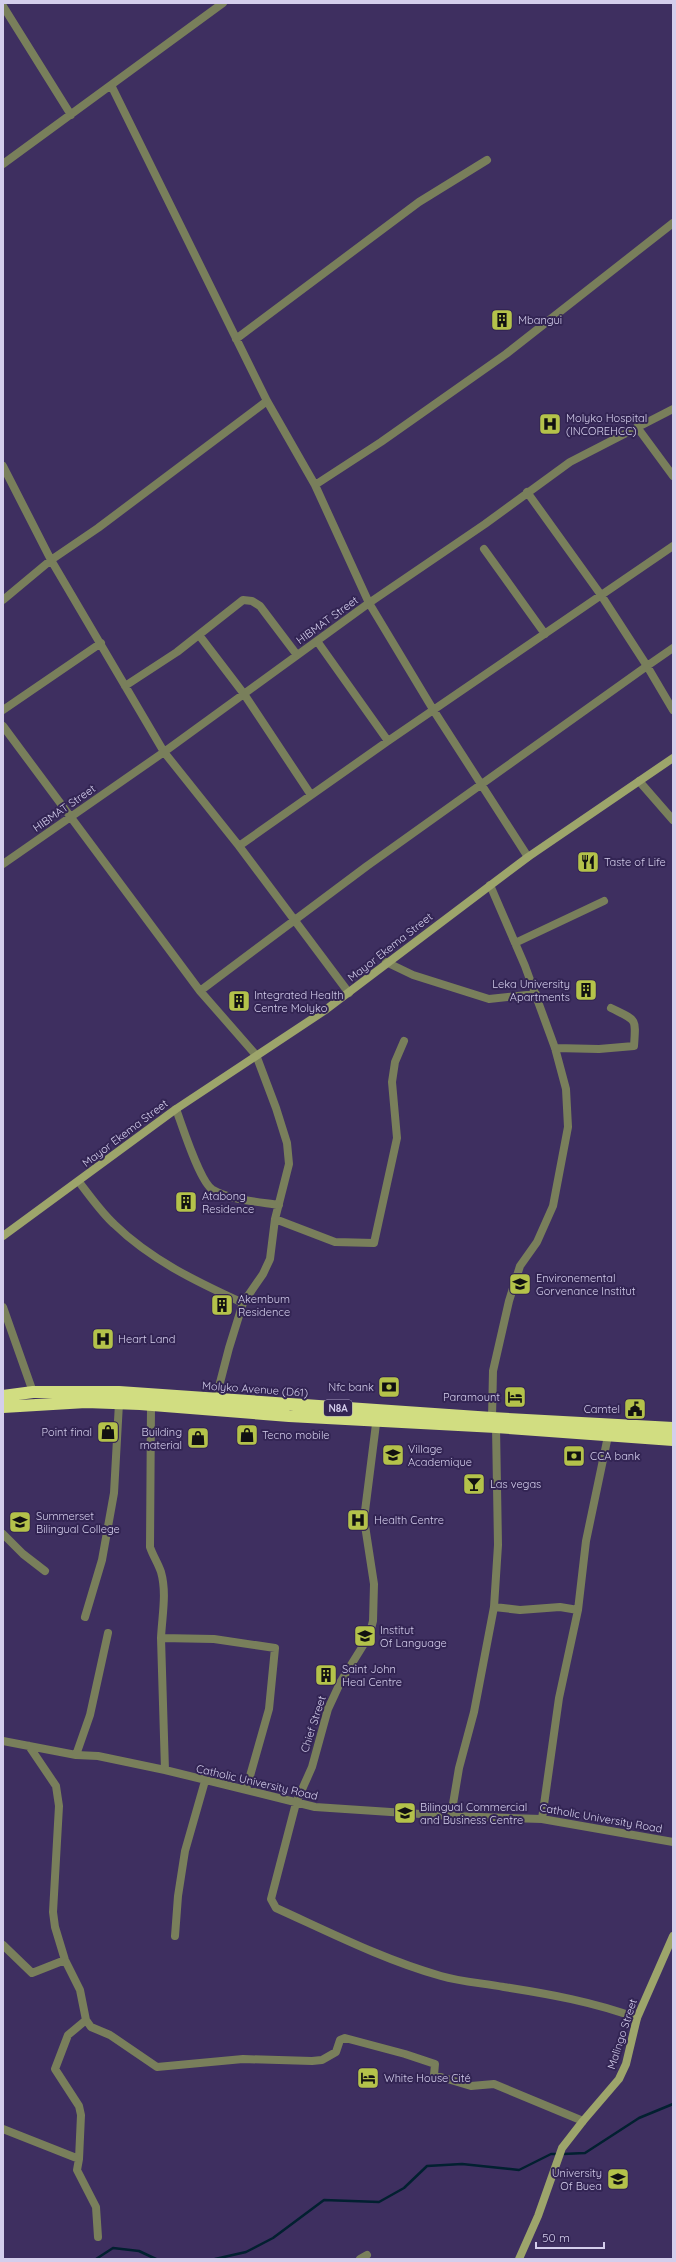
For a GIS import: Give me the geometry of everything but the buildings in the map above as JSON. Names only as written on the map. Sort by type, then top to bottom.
[{"type":"highway","name":"Molyko Avenue (D61)","points":[[3,1396],[33,1392],[119,1392],[216,1398],[377,1416]]},
{"type":"highway","name":"Molyko Avenue (D61)","points":[[3,1407],[86,1402],[119,1403],[151,1406],[494,1423],[673,1428]]},
{"type":"highway","name":"Molyko Avenue (D61)","points":[[494,1423],[608,1436],[673,1440]]},
{"type":"street","points":[[3,164],[223,3]]},
{"type":"street","points":[[3,6],[71,115]]},
{"type":"street","points":[[111,85],[267,401],[315,485],[369,603],[434,711],[482,783],[528,857]]},
{"type":"street","points":[[236,339],[419,202],[486,160]]},
{"type":"street","points":[[315,485],[382,442],[506,354],[673,223]]},
{"type":"street","points":[[3,600],[51,560],[98,528],[267,401]]},
{"type":"street","name":"HIBMAT Street","points":[[3,864],[164,752],[369,603],[485,524],[570,462],[637,426],[673,409]]},
{"type":"street","points":[[637,426],[673,476]]},
{"type":"street","points":[[3,466],[51,560],[164,752],[295,920],[349,993]]},
{"type":"street","points":[[527,492],[600,595],[647,666],[673,710]]},
{"type":"street","points":[[238,846],[388,741],[434,711],[673,546]]},
{"type":"street","points":[[484,549],[545,634]]},
{"type":"street","points":[[125,686],[177,652],[243,600],[252,601],[260,606],[297,655]]},
{"type":"street","points":[[199,635],[244,694],[311,795]]},
{"type":"street","points":[[317,641],[388,741]]},
{"type":"street","points":[[3,710],[101,643]]},
{"type":"street","points":[[200,991],[482,783],[673,648]]},
{"type":"street","points":[[3,726],[72,816],[200,991],[256,1055],[270,1086],[286,1142],[289,1164],[275,1220],[270,1259],[263,1274],[243,1303],[216,1398]]},
{"type":"street","name":"Mayor Ekema Street","points":[[3,1236],[79,1182],[176,1109],[349,993],[386,962],[528,857],[673,758]]},
{"type":"street","points":[[638,781],[673,820]]},
{"type":"street","points":[[451,1816],[459,1768],[479,1690],[494,1607],[498,1545],[493,1371],[509,1301],[520,1266],[537,1242],[553,1206],[564,1159],[568,1127],[568,1101],[555,1048],[536,994],[490,885]]},
{"type":"street","points":[[515,943],[604,901]]},
{"type":"street","points":[[386,962],[413,975],[489,999],[536,994]]},
{"type":"street","points":[[555,1048],[599,1049],[634,1046],[636,1023],[634,1019],[611,1008]]},
{"type":"street","points":[[275,1220],[336,1242],[374,1243],[397,1138],[392,1082],[395,1062],[404,1041]]},
{"type":"street","points":[[176,1109],[202,1175],[213,1190],[240,1198],[279,1205]]},
{"type":"street","points":[[79,1182],[113,1224],[129,1238],[186,1277],[243,1303]]},
{"type":"street","points":[[3,1307],[33,1392]]},
{"type":"street","points":[[85,1618],[102,1560],[114,1493],[119,1403]]},
{"type":"street","points":[[151,1406],[150,1547],[153,1557],[158,1564],[164,1586],[160,1638],[165,1770]]},
{"type":"street","name":"Chief Street","points":[[377,1416],[364,1519],[374,1584],[373,1621],[369,1636],[341,1681],[328,1709],[312,1767],[296,1803],[271,1899],[276,1908],[349,1941],[441,1976],[464,1982],[544,1994],[614,2010],[637,2018]]},
{"type":"street","points":[[542,1819],[559,1698],[578,1610],[586,1541],[608,1436]]},
{"type":"street","points":[[3,1534],[23,1554],[46,1571]]},
{"type":"street","points":[[494,1607],[520,1610],[560,1607],[578,1610]]},
{"type":"street","points":[[76,1755],[90,1715],[108,1633]]},
{"type":"street","points":[[160,1638],[214,1639],[276,1648],[269,1709],[246,1790]]},
{"type":"street","name":"Catholic University Road","points":[[3,1741],[76,1755],[98,1756],[165,1770],[296,1803],[357,1811],[542,1819],[673,1842]]},
{"type":"street","points":[[29,1746],[56,1786],[59,1806],[53,1912],[55,1927],[65,1960],[80,1990],[86,2020],[91,2027],[110,2035],[157,2067],[244,2060],[322,2060],[336,2052],[340,2040],[345,2038],[405,2054],[435,2064],[434,2075],[471,2086],[494,2084],[583,2121]]},
{"type":"street","points":[[175,1936],[178,1896],[184,1851],[205,1781]]},
{"type":"street","name":"Malingo Street","points":[[519,2259],[538,2216],[562,2148],[619,2079],[626,2064],[637,2018],[673,1936]]},
{"type":"street","points":[[3,1945],[32,1973],[65,1960]]},
{"type":"street","points":[[86,2020],[68,2035],[55,2069],[79,2106],[81,2115],[78,2170],[96,2207],[98,2237]]},
{"type":"street","points":[[3,2129],[79,2159]]},
{"type":"waterway","points":[[563,2154],[585,2153],[639,2118],[673,2104]]},
{"type":"waterway","points":[[215,2259],[246,2252],[273,2238],[324,2200],[379,2202],[404,2188],[427,2166],[462,2164],[519,2170],[551,2154],[558,2154]]},
{"type":"waterway","points":[[96,2259],[113,2248],[139,2251],[156,2259]]},
{"type":"place","name":"Mbangui","points":[[502,320]]},
{"type":"place","name":"Molyko Hospital (INCOREHCC)","points":[[550,424]]},
{"type":"place","name":"Taste of Life","points":[[588,862]]},
{"type":"place","name":"Leka University Apartments","points":[[586,990]]},
{"type":"place","name":"Integrated Health Centre Molyko","points":[[239,1001]]},
{"type":"place","name":"Atabong Residence","points":[[186,1202]]},
{"type":"place","name":"Environemental Gorvenance Institut","points":[[520,1284]]},
{"type":"place","name":"Akembum Residence","points":[[222,1305]]},
{"type":"place","name":"Heart Land","points":[[103,1339]]},
{"type":"place","name":"Nfc bank","points":[[389,1387]]},
{"type":"place","name":"Paramount","points":[[515,1397]]},
{"type":"place","name":"Camtel","points":[[635,1409]]},
{"type":"place","name":"Point final","points":[[108,1432]]},
{"type":"place","name":"Tecno mobile","points":[[247,1435]]},
{"type":"place","name":"Building material","points":[[198,1438]]},
{"type":"place","name":"Village Academique","points":[[393,1455]]},
{"type":"place","name":"CCA bank","points":[[574,1456]]},
{"type":"place","name":"Las vegas","points":[[474,1484]]},
{"type":"place","name":"Health Centre","points":[[358,1520]]},
{"type":"place","name":"Summerset Bilingual College","points":[[20,1522]]},
{"type":"place","name":"Institut Of Language","points":[[365,1636]]},
{"type":"place","name":"Saint John Heal Centre","points":[[326,1675]]},
{"type":"place","name":"Bilingual Commercial and Business Centre","points":[[405,1813]]},
{"type":"place","name":"White House Cité","points":[[368,2078]]},
{"type":"place","name":"University Of Buea","points":[[618,2179]]}]
